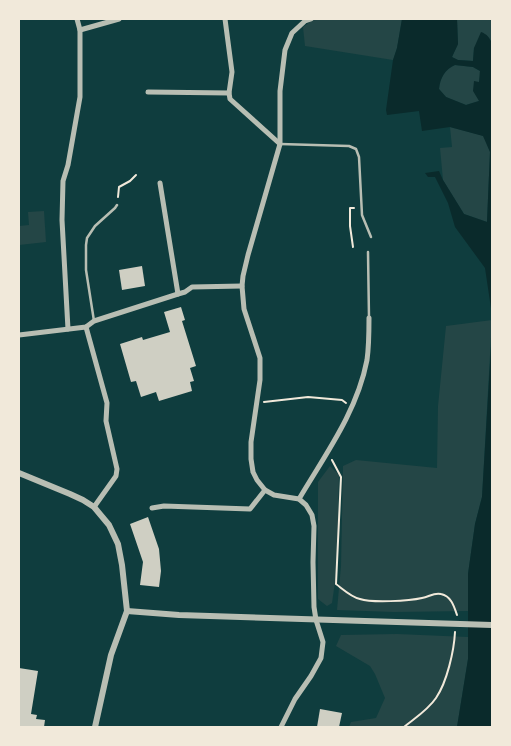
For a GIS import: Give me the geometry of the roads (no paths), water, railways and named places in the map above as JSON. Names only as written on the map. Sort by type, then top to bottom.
[{"type":"street","points":[[68,329],[62,220],[63,181],[80,97],[80,30],[77,19]]},
{"type":"street","points":[[80,30],[119,19]]},
{"type":"street","points":[[225,19],[232,72],[229,92],[230,99],[280,144]]},
{"type":"street","points":[[282,727],[295,699],[321,658],[323,642],[316,620],[313,562],[314,526],[312,515],[306,505],[299,499],[274,495],[265,490],[252,472],[251,442],[260,380],[260,358],[244,309],[242,286],[248,255],[280,144],[280,91],[285,50],[292,33],[305,21],[311,19]]},
{"type":"street","points":[[148,92],[229,92]]},
{"type":"street","points":[[160,183],[178,294]]},
{"type":"street","points":[[19,334],[86,327],[94,321],[185,292],[192,287],[242,286]]},
{"type":"street","points":[[299,499],[329,452],[352,406],[367,360],[369,318]]},
{"type":"street","points":[[86,327],[108,403],[106,421],[117,469],[116,476],[94,507]]},
{"type":"street","points":[[19,473],[70,494],[94,507],[109,525],[118,544],[127,611],[111,655],[95,727]]},
{"type":"street","points":[[152,508],[250,509],[265,490]]},
{"type":"street","points":[[127,611],[179,615],[492,625]]},
{"type":"lane","points":[[280,144],[349,146],[356,149],[359,157],[362,215],[371,237]]},
{"type":"lane","points":[[94,321],[86,270],[87,238],[95,226],[117,205]]},
{"type":"lane","points":[[368,252],[369,318]]}]
